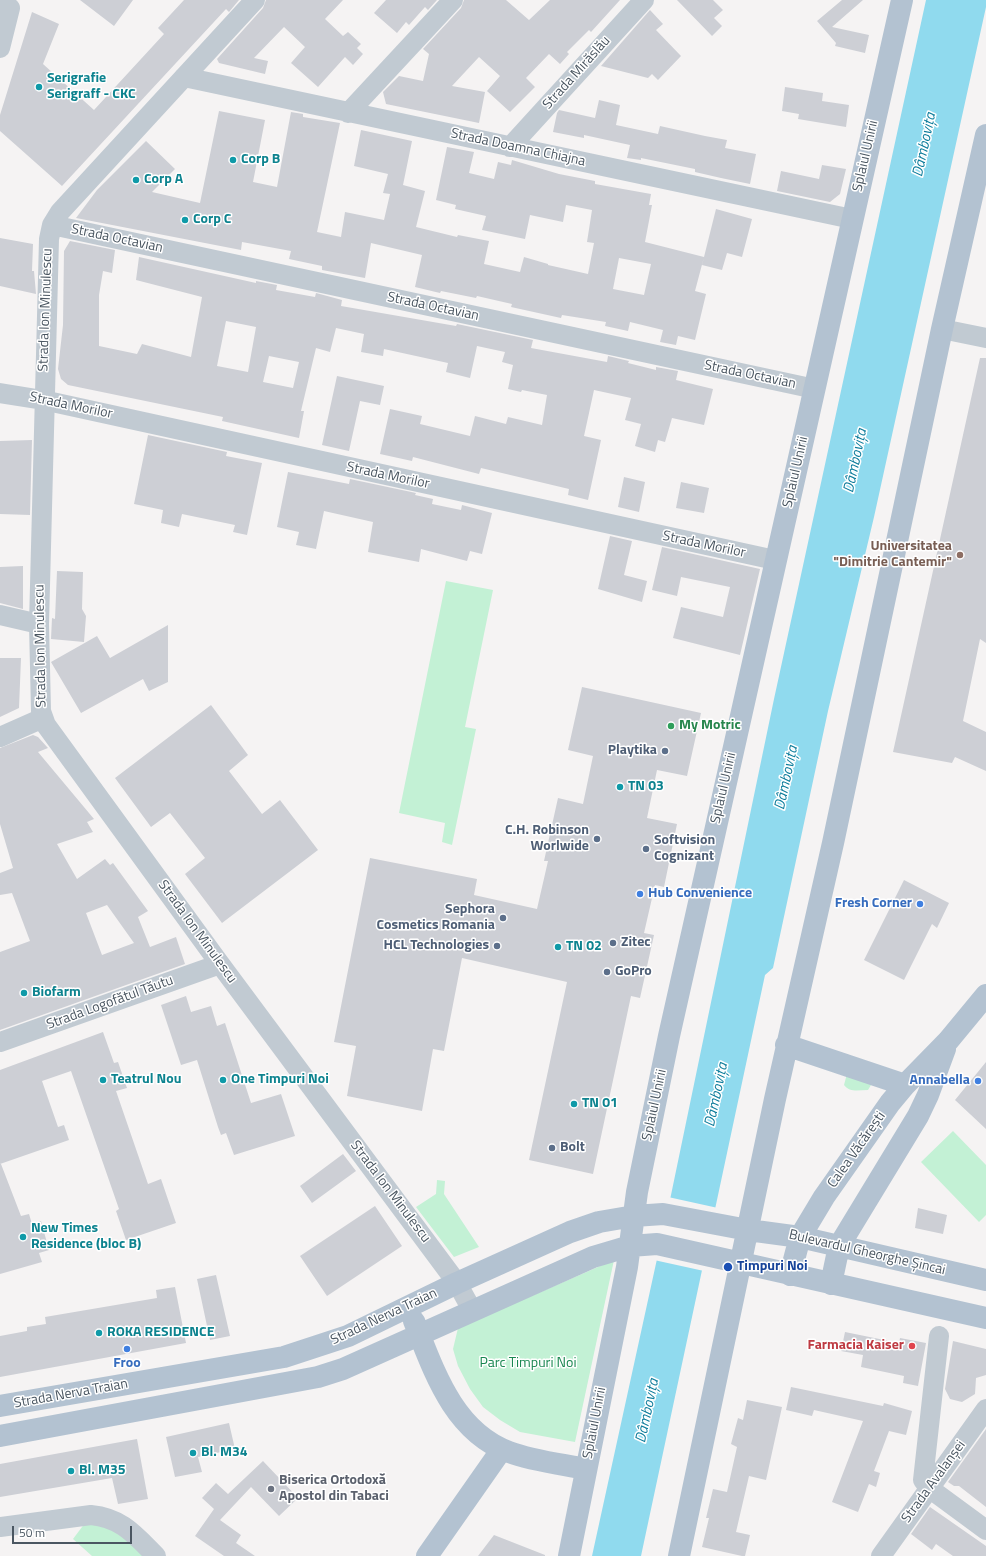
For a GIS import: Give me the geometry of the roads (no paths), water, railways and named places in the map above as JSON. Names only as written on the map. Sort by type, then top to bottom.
[{"type":"main road","name":"Splaiul Unirii","points":[[569,1556],[630,1246],[634,1216],[669,1036],[902,0]]},
{"type":"main road","points":[[679,1556],[786,1045],[835,836],[942,329],[986,135]]},
{"type":"main road","name":"Calea Văcărești","points":[[790,1275],[800,1237],[824,1197],[905,1085],[948,1041],[986,994]]},
{"type":"main road","name":"Calea Văcărești","points":[[831,1284],[839,1246],[918,1116],[928,1095],[948,1041]]},
{"type":"main road","points":[[786,1045],[905,1085]]},
{"type":"main road","name":"Strada Nerva Traian","points":[[0,1406],[284,1357],[348,1336],[457,1283],[570,1232],[599,1222],[634,1216],[663,1214],[722,1225]]},
{"type":"main road","name":"Bulevardul Gheorghe Șincai","points":[[722,1225],[800,1237],[986,1280]]},
{"type":"main road","name":"Strada Nerva Traian","points":[[0,1436],[285,1385],[318,1377],[343,1369],[593,1257],[630,1246],[656,1244],[741,1263]]},
{"type":"main road","points":[[741,1263],[986,1318]]},
{"type":"main road","points":[[408,1307],[442,1389],[454,1408],[477,1433],[502,1449],[520,1455],[586,1469]]},
{"type":"main road","points":[[427,1556],[502,1449]]},
{"type":"street","name":"Strada Ion Minulescu","points":[[255,0],[60,212],[52,225],[49,239],[43,400],[39,624],[41,711],[43,718],[126,836],[457,1283],[472,1310]]},
{"type":"street","points":[[348,112],[453,0]]},
{"type":"street","name":"Strada Mirăslău","points":[[510,146],[644,0]]},
{"type":"street","points":[[0,3],[10,8],[0,48]]},
{"type":"street","name":"Strada Doamna Chiajna","points":[[184,77],[852,219]]},
{"type":"street","name":"Strada Octavian","points":[[52,225],[815,389]]},
{"type":"street","points":[[942,329],[986,338]]},
{"type":"street","name":"Strada Morilor","points":[[0,392],[43,400],[776,560]]},
{"type":"street","points":[[0,615],[39,624]]},
{"type":"street","points":[[0,737],[43,718]]},
{"type":"street","name":"Strada Logofătul Tăutu","points":[[0,1042],[220,964]]},
{"type":"street","points":[[939,1336],[923,1476],[924,1482],[929,1488],[986,1530]]},
{"type":"street","name":"Strada Avalanșei","points":[[881,1556],[986,1409]]},
{"type":"street","points":[[0,1527],[91,1515],[105,1517],[116,1521],[126,1528],[156,1556]]},
{"type":"water","name":"Dâmbovița","points":[[926,0],[986,0],[986,7],[874,517],[828,711],[773,968],[765,975],[641,1556],[592,1556],[671,1195],[774,699]]},
{"type":"place","name":"Serigrafie Serigraff - CKC","points":[[39,87]]},
{"type":"place","name":"Corp B","points":[[233,160]]},
{"type":"place","name":"Corp A","points":[[136,180]]},
{"type":"place","name":"Corp C","points":[[185,220]]},
{"type":"place","name":"Universitatea \"Dimitrie Cantemir\"","points":[[960,555]]},
{"type":"place","name":"My Motric","points":[[671,726]]},
{"type":"place","name":"Playtika","points":[[665,751]]},
{"type":"place","name":"TN 03","points":[[620,787]]},
{"type":"place","name":"C.H. Robinson Worlwide","points":[[597,839]]},
{"type":"place","name":"Softvision Cognizant","points":[[646,849]]},
{"type":"place","name":"Hub Convenience","points":[[640,894]]},
{"type":"place","name":"Fresh Corner","points":[[920,904]]},
{"type":"place","name":"Sephora Cosmetics Romania","points":[[503,918]]},
{"type":"place","name":"Zitec","points":[[613,943]]},
{"type":"place","name":"HCL Technologies","points":[[497,946]]},
{"type":"place","name":"TN 02","points":[[558,947]]},
{"type":"place","name":"GoPro","points":[[607,972]]},
{"type":"place","name":"Biofarm","points":[[24,993]]},
{"type":"place","name":"Teatrul Nou","points":[[103,1080]]},
{"type":"place","name":"One Timpuri Noi","points":[[223,1080]]},
{"type":"place","name":"Annabella","points":[[978,1081]]},
{"type":"place","name":"TN 01","points":[[574,1104]]},
{"type":"place","name":"Bolt","points":[[552,1148]]},
{"type":"place","name":"New Times Residence (bloc B)","points":[[23,1237]]},
{"type":"place","name":"Timpuri Noi","points":[[728,1267]]},
{"type":"place","name":"ROKA RESIDENCE","points":[[99,1333]]},
{"type":"place","name":"Farmacia Kaiser","points":[[912,1346]]},
{"type":"place","name":"Froo","points":[[127,1349]]},
{"type":"place","name":"Bl. M34","points":[[193,1453]]},
{"type":"place","name":"Bl. M35","points":[[71,1471]]},
{"type":"place","name":"Biserica Ortodoxă Apostol din Tabaci","points":[[271,1489]]},
{"type":"park label","name":"Parc Timpuri Noi","points":[[528,1364]]}]
